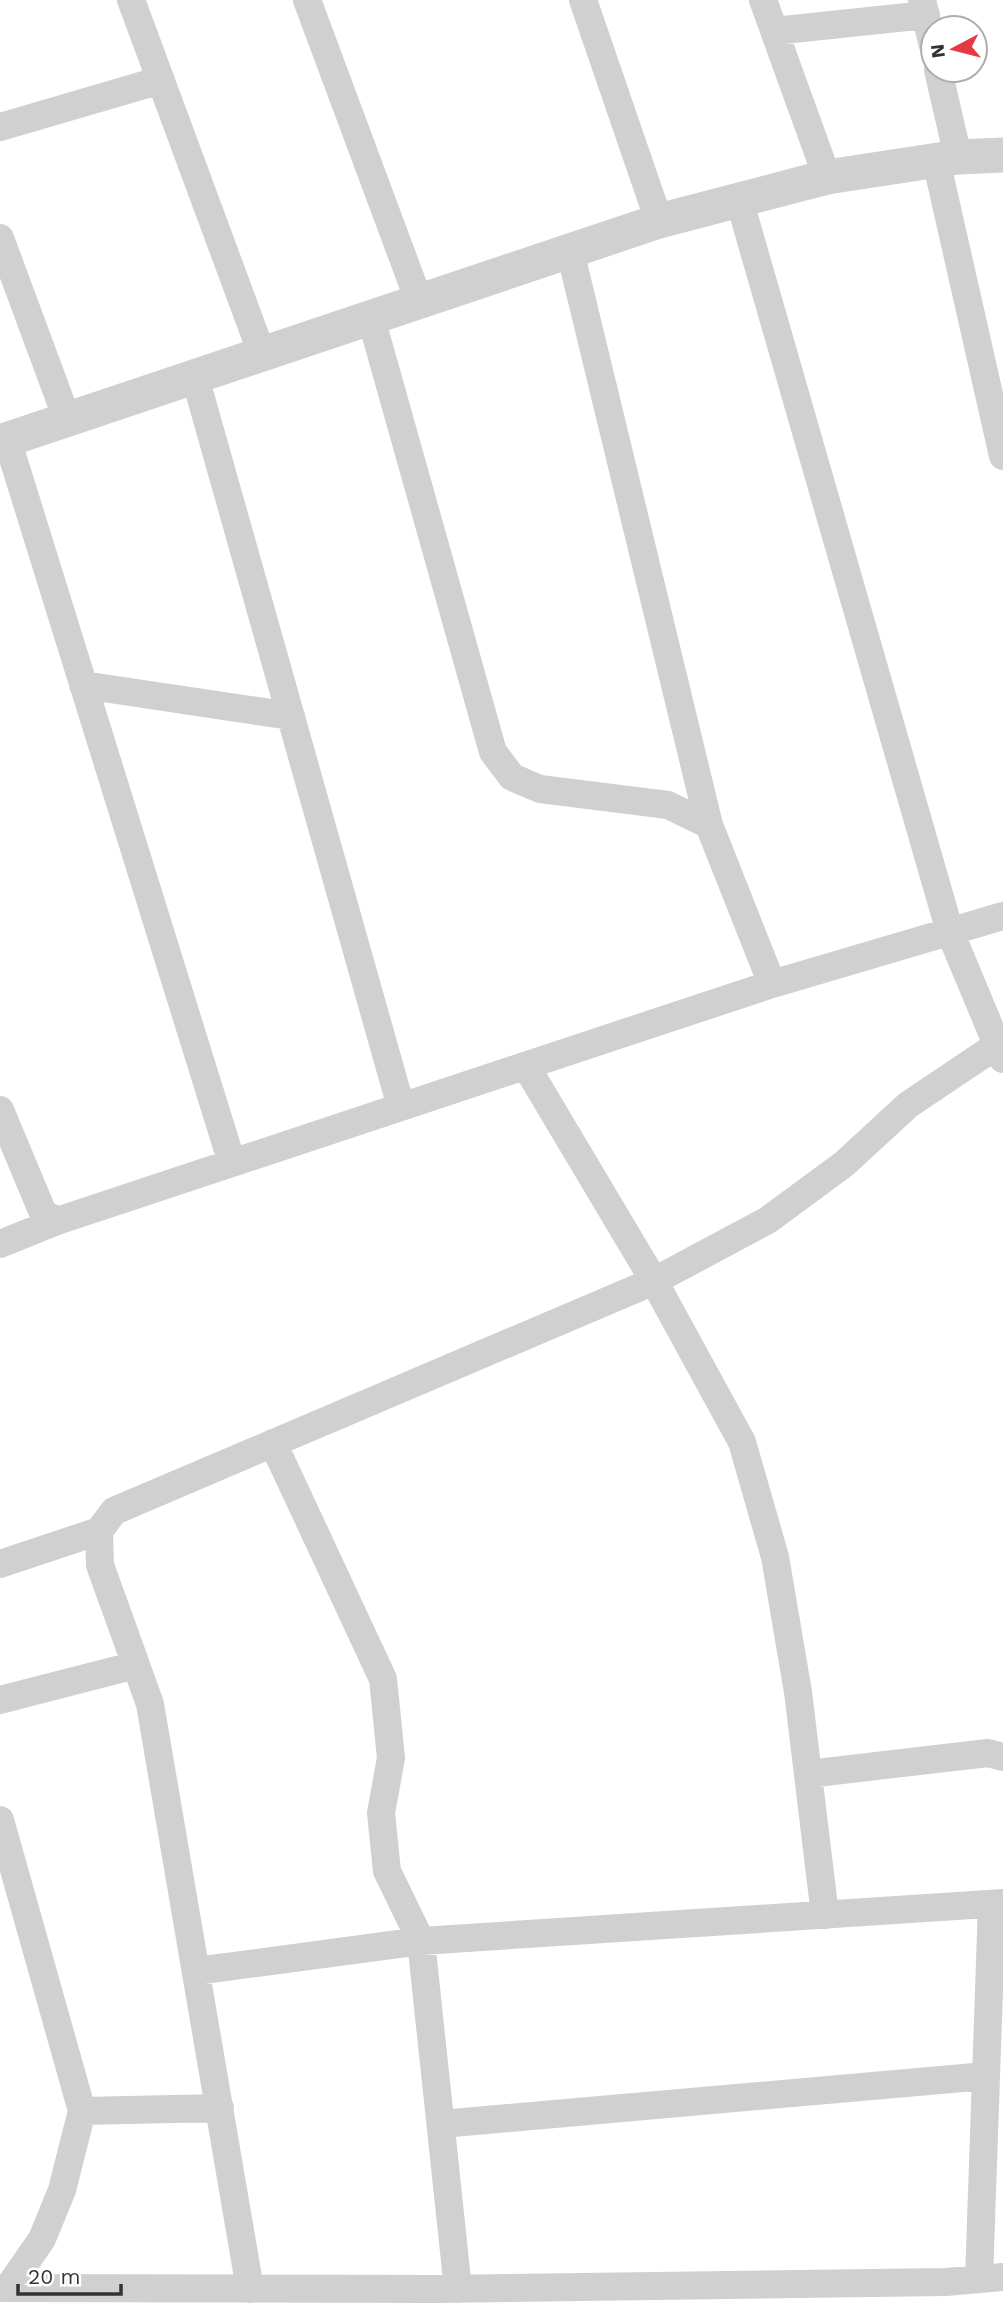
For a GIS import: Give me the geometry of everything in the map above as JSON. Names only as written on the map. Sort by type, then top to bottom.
[{"type":"street","points":[[131,0],[262,354]]},
{"type":"street","points":[[307,0],[419,302]]},
{"type":"street","points":[[583,0],[659,221]]},
{"type":"street","points":[[763,0],[827,177]]},
{"type":"street","points":[[774,31],[924,8]]},
{"type":"street","points":[[0,127],[161,80]]},
{"type":"street","points":[[939,84],[947,158],[1003,456]]},
{"type":"street","points":[[232,1163],[83,685],[3,440],[659,221],[827,177],[947,158],[1003,155]]},
{"type":"street","points":[[0,1564],[99,1531],[114,1511],[654,1281],[768,1220],[844,1164],[908,1105],[1001,1048],[950,932],[739,199]]},
{"type":"street","points":[[0,239],[67,419]]},
{"type":"street","points":[[570,251],[709,825],[772,984]]},
{"type":"street","points":[[371,317],[494,752],[512,777],[540,789],[668,806],[709,825]]},
{"type":"street","points":[[195,377],[401,1107]]},
{"type":"street","points":[[83,685],[291,716]]},
{"type":"street","points":[[0,1244],[57,1221],[772,984],[1003,916]]},
{"type":"street","points":[[526,1066],[654,1281],[742,1442],[775,1557],[798,1692],[825,1915]]},
{"type":"street","points":[[0,1110],[43,1213],[57,1221]]},
{"type":"street","points":[[273,1443],[383,1679],[391,1758],[381,1813],[387,1871],[421,1941],[441,2124],[446,2297]]},
{"type":"street","points":[[99,1531],[100,1565],[150,1704],[250,2289]]},
{"type":"street","points":[[0,1700],[136,1665]]},
{"type":"street","points":[[808,1774],[988,1753],[1003,1758]]},
{"type":"street","points":[[0,1820],[82,2111],[62,2190],[42,2239],[4,2288]]},
{"type":"street","points":[[4,2288],[126,2300],[250,2289],[446,2297],[946,2282],[991,2278],[986,2076],[997,1904],[421,1941],[196,1971]]},
{"type":"street","points":[[441,2124],[986,2076]]},
{"type":"street","points":[[82,2111],[220,2108]]}]
